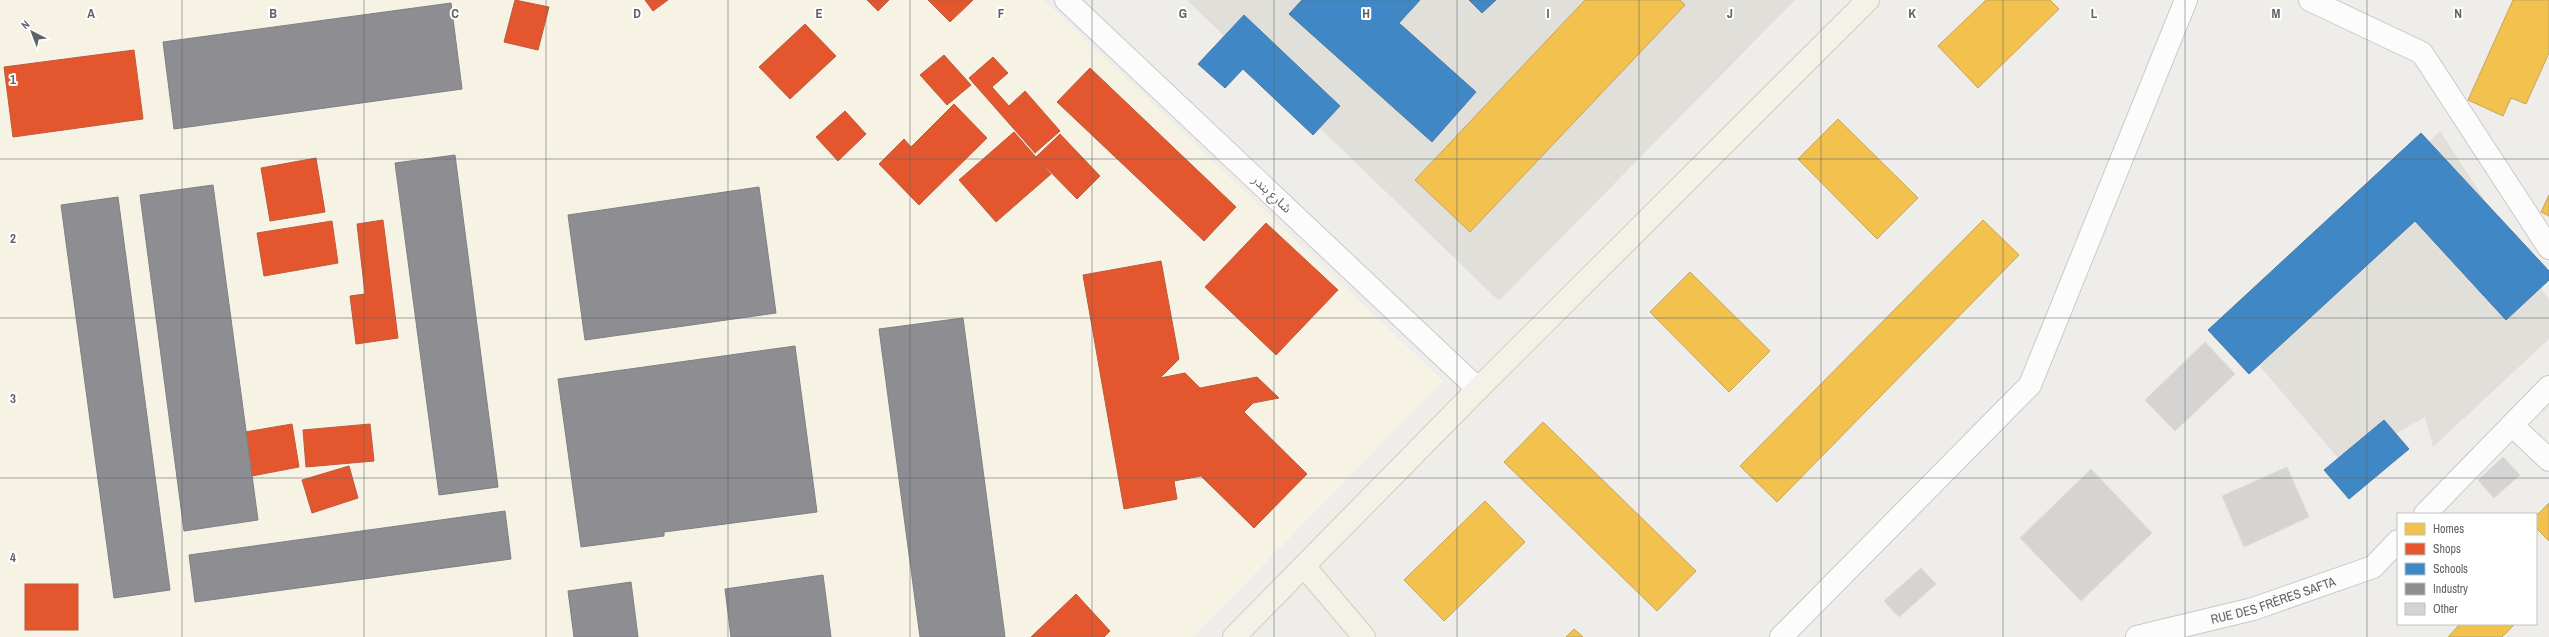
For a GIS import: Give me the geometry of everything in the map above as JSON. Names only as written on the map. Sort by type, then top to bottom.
[{"type":"main road","points":[[1234,637],[1478,389],[1868,0]]},
{"type":"main road","points":[[1304,566],[1364,637]]},
{"type":"street","name":"شارع بندر","points":[[1066,0],[1478,389]]},
{"type":"street","points":[[1781,637],[2030,385],[2186,0]]},
{"type":"street","points":[[2310,0],[2422,53],[2549,248]]},
{"type":"street","points":[[2425,513],[2549,387]]},
{"type":"street","points":[[2512,425],[2549,460]]},
{"type":"street","name":"RUE DES FRÈRES SAFTA","points":[[2137,637],[2253,609],[2373,567],[2397,542]]},
{"type":"shaded area","points":[[0,0],[1044,0],[1443,381],[1193,637],[0,637]]},
{"type":"shaded area","points":[[1187,0],[1795,0],[1499,301]]},
{"type":"shaded area","points":[[2440,131],[2549,300],[2549,339],[2433,447],[2425,417],[2343,464],[2230,331]]},
{"type":"building: Homes","points":[[1585,0],[1680,0],[1685,5],[1470,232],[1415,180]]},
{"type":"building: Homes","points":[[1986,0],[2050,0],[2059,9],[1978,88],[1938,46]]},
{"type":"building: Homes","points":[[2513,0],[2549,0],[2549,53],[2526,104],[2511,98],[2503,116],[2468,100]]},
{"type":"building: Homes","points":[[1838,119],[1918,198],[1877,239],[1798,159]]},
{"type":"building: Homes","points":[[2549,195],[2549,216],[2541,212]]},
{"type":"building: Homes","points":[[1983,220],[2019,255],[1777,502],[1740,466]]},
{"type":"building: Homes","points":[[1690,272],[1770,351],[1729,392],[1650,312]]},
{"type":"building: Homes","points":[[1543,422],[1696,571],[1657,611],[1504,462]]},
{"type":"building: Homes","points":[[1485,501],[1525,542],[1444,621],[1404,580]]},
{"type":"building: Homes","points":[[2549,503],[2549,541],[2537,529],[2537,515]]},
{"type":"building: Homes","points":[[2459,625],[2514,625],[2502,637],[2448,637]]},
{"type":"building: Homes","points":[[1574,629],[1583,637],[1566,637]]},
{"type":"building: Shops","points":[[515,0],[549,7],[538,50],[504,42]]},
{"type":"building: Shops","points":[[645,0],[668,0],[653,11]]},
{"type":"building: Shops","points":[[867,0],[889,0],[878,11]]},
{"type":"building: Shops","points":[[928,0],[973,0],[950,22]]},
{"type":"building: Shops","points":[[805,24],[836,56],[790,99],[759,67]]},
{"type":"building: Shops","points":[[134,50],[143,119],[13,137],[4,67]]},
{"type":"building: Shops","points":[[944,55],[971,85],[947,105],[920,75]]},
{"type":"building: Shops","points":[[993,57],[1008,73],[992,87],[1009,106],[1025,91],[1060,131],[1035,153],[969,78]]},
{"type":"building: Shops","points":[[1090,68],[1236,207],[1204,241],[1057,102]]},
{"type":"building: Shops","points":[[954,104],[987,138],[919,205],[879,164],[904,139],[911,147]]},
{"type":"building: Shops","points":[[845,111],[866,134],[838,161],[816,137]]},
{"type":"building: Shops","points":[[1014,132],[1051,174],[996,222],[959,180]]},
{"type":"building: Shops","points":[[1060,134],[1100,176],[1077,199],[1036,157]]},
{"type":"building: Shops","points":[[316,158],[325,212],[270,221],[261,168]]},
{"type":"building: Shops","points":[[383,220],[398,338],[356,344],[350,296],[365,294],[357,224]]},
{"type":"building: Shops","points":[[332,221],[338,263],[264,276],[257,233]]},
{"type":"building: Shops","points":[[1266,223],[1338,290],[1276,355],[1205,287]]},
{"type":"building: Shops","points":[[1161,261],[1179,359],[1160,378],[1185,373],[1200,388],[1257,377],[1279,398],[1253,403],[1244,412],[1307,474],[1254,528],[1201,476],[1174,481],[1177,499],[1124,509],[1083,275]]},
{"type":"building: Shops","points":[[292,424],[299,467],[252,476],[245,432]]},
{"type":"building: Shops","points":[[370,424],[374,461],[306,467],[303,430]]},
{"type":"building: Shops","points":[[349,466],[358,498],[312,513],[302,480]]},
{"type":"building: Shops","points":[[25,584],[78,584],[78,630],[25,630]]},
{"type":"building: Shops","points":[[1076,594],[1110,631],[1104,637],[1031,637]]},
{"type":"building: Schools","points":[[1302,0],[1420,0],[1399,23],[1476,92],[1432,142],[1289,14]]},
{"type":"building: Schools","points":[[1469,0],[1496,0],[1482,13]]},
{"type":"building: Schools","points":[[1244,15],[1340,106],[1313,135],[1243,69],[1225,88],[1198,64]]},
{"type":"building: Schools","points":[[2421,133],[2549,271],[2549,280],[2506,320],[2415,221],[2249,374],[2208,330]]},
{"type":"building: Schools","points":[[2384,420],[2409,449],[2349,499],[2324,470]]},
{"type":"building: Industry","points":[[451,3],[462,89],[174,129],[163,42]]},
{"type":"building: Industry","points":[[455,155],[498,487],[439,495],[395,163]]},
{"type":"building: Industry","points":[[213,185],[258,520],[184,531],[140,195]]},
{"type":"building: Industry","points":[[759,187],[776,313],[585,340],[568,215]]},
{"type":"building: Industry","points":[[118,197],[170,590],[114,598],[61,205]]},
{"type":"building: Industry","points":[[963,318],[1005,637],[920,637],[879,329]]},
{"type":"building: Industry","points":[[795,346],[817,512],[664,532],[664,536],[581,547],[558,379]]},
{"type":"building: Industry","points":[[505,511],[511,559],[195,602],[189,555]]},
{"type":"building: Industry","points":[[823,575],[831,637],[731,637],[725,589]]},
{"type":"building: Industry","points":[[631,582],[638,637],[574,637],[568,591]]},
{"type":"building: Other","points":[[2205,342],[2235,374],[2175,431],[2145,400]]},
{"type":"building: Other","points":[[2503,457],[2520,475],[2494,498],[2478,480]]},
{"type":"building: Other","points":[[2287,467],[2309,517],[2244,547],[2222,496]]},
{"type":"building: Other","points":[[2091,469],[2152,533],[2081,601],[2020,538]]},
{"type":"building: Other","points":[[1921,568],[1936,584],[1899,617],[1884,601]]}]
